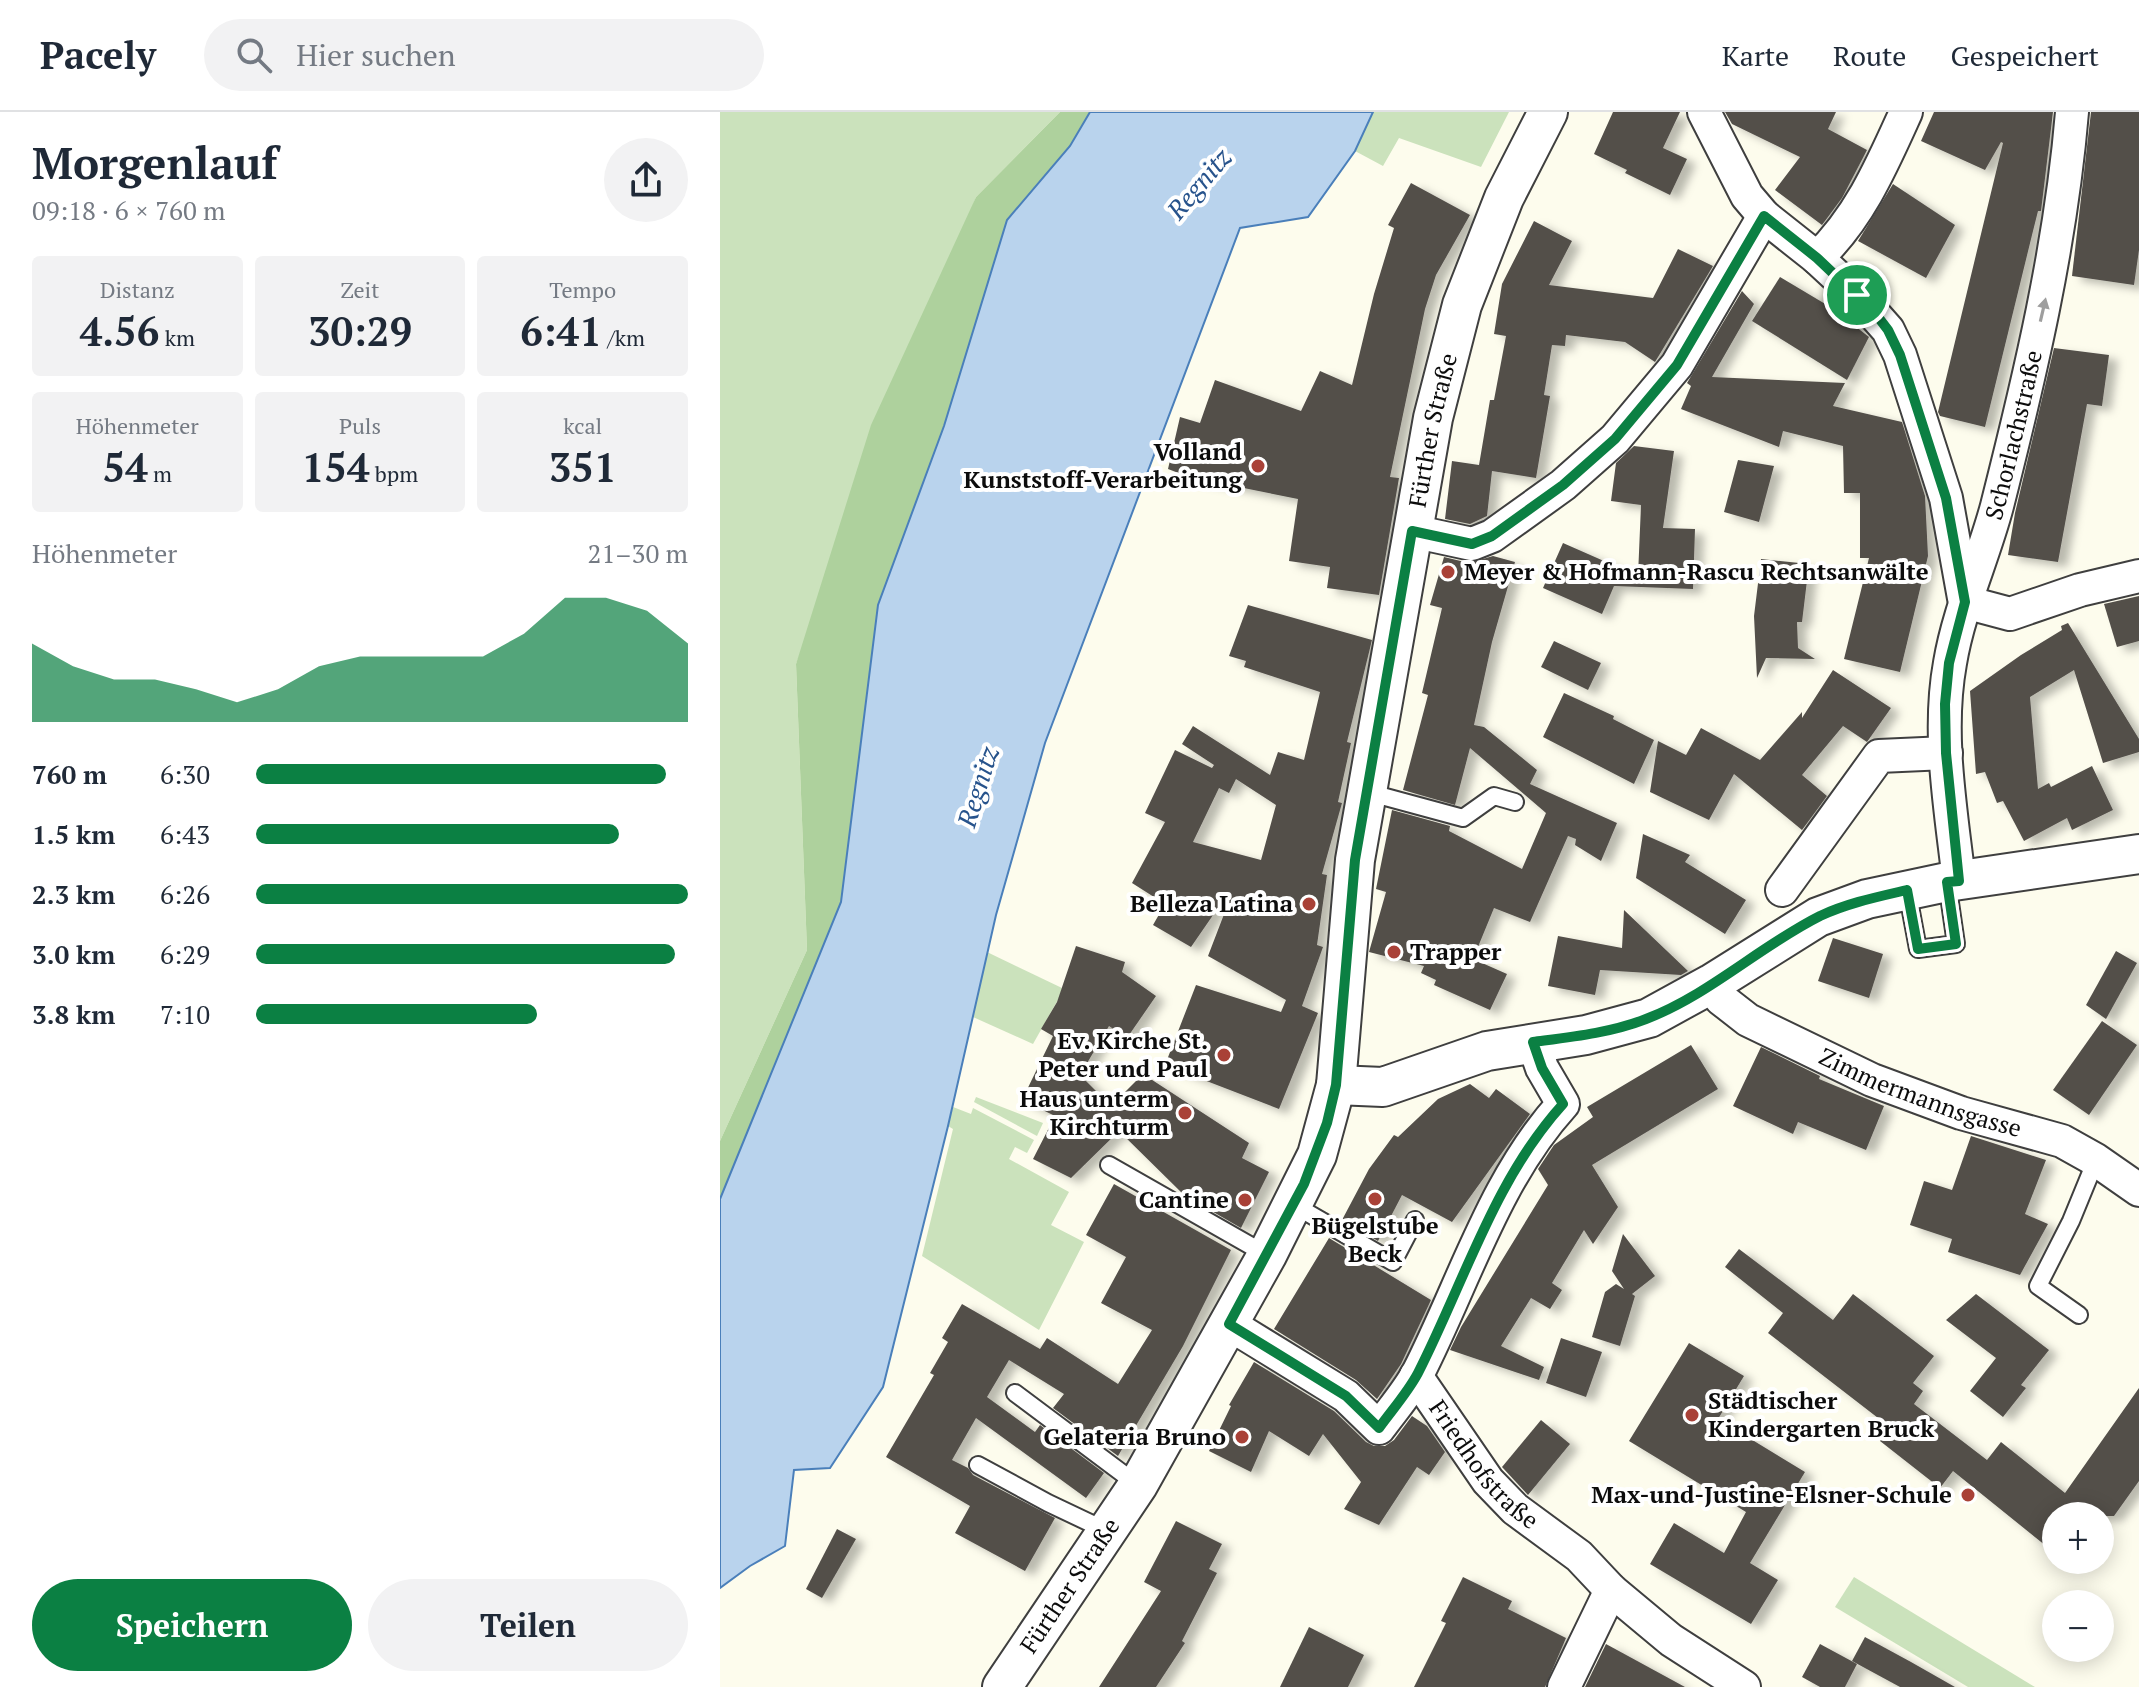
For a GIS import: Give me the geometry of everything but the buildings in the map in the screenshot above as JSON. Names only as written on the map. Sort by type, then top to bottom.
[{"type":"street","name":"Fürther Straße","points":[[1002,1687],[1138,1485],[1267,1255],[1317,1155],[1336,1085],[1355,860],[1433,418],[1462,305],[1509,187],[1548,112]]},
{"type":"street","points":[[1704,112],[1739,184],[1764,216],[1817,258],[1875,313],[1888,330],[1900,355],[1946,498],[1965,602],[2010,614],[2080,590],[2139,576]]},
{"type":"street","points":[[1817,258],[1849,222],[1873,186],[1906,112]]},
{"type":"street","name":"Schorlachstraße","points":[[1953,882],[1945,704],[1949,663],[1965,602],[1996,509],[2046,294],[2072,112]]},
{"type":"street","points":[[1412,531],[1472,544],[1492,536],[1563,485],[1615,439],[1677,365],[1764,216]]},
{"type":"street","points":[[1782,890],[1879,756],[1946,753]]},
{"type":"street","points":[[1336,1085],[1383,1087],[1487,1051],[1619,1028],[1649,1018],[1711,984],[1818,917],[1843,906],[1907,890],[2139,854]]},
{"type":"street","name":"Zimmermannsgasse","points":[[1711,984],[1721,999],[1748,1020],[1872,1080],[1961,1113],[2062,1141],[2139,1190]]},
{"type":"street","name":"Friedhofstraße","points":[[1533,1042],[1542,1068],[1563,1104],[1543,1126],[1516,1165],[1416,1376],[1488,1481],[1515,1509],[1579,1556],[1611,1590],[1671,1640],[1744,1687]]},
{"type":"street","points":[[1229,1324],[1346,1396],[1379,1428],[1416,1376]]},
{"type":"street","points":[[1564,1687],[1611,1590]]},
{"type":"lane","points":[[1367,792],[1463,818],[1494,796],[1515,802]]},
{"type":"lane","points":[[1907,890],[1918,949],[1956,944],[1953,882]]},
{"type":"lane","points":[[2079,1315],[2038,1286],[2071,1221],[2096,1160]]},
{"type":"lane","points":[[1109,1165],[1267,1255]]},
{"type":"lane","points":[[1294,1205],[1393,1262],[1415,1220]]},
{"type":"lane","points":[[1015,1393],[1138,1485]]},
{"type":"lane","points":[[978,1465],[1107,1531]]},
{"type":"green space","points":[[720,112],[1060,112],[976,197],[796,664],[807,950],[720,1141]]},
{"type":"green space","points":[[1060,112],[1090,112],[1070,146],[1007,220],[944,426],[878,605],[841,902],[720,1199],[720,1141],[807,950],[796,664],[871,425],[976,197]]},
{"type":"green space","points":[[1373,112],[1509,112],[1481,167],[1399,138],[1383,166],[1355,151]]},
{"type":"green space","points":[[987,952],[1062,988],[1033,1044],[973,1017]]},
{"type":"green space","points":[[976,1097],[1043,1123],[1037,1136],[974,1102]]},
{"type":"green space","points":[[953,1107],[971,1114],[973,1108],[1034,1140],[1027,1153],[1015,1147],[1009,1159],[1069,1192],[1051,1225],[1084,1242],[1039,1330],[922,1256],[953,1129],[948,1126]]},
{"type":"green space","points":[[1854,1577],[2035,1687],[1968,1687],[1835,1607]]},
{"type":"water","name":"Regnitz","points":[[1090,112],[1373,112],[1355,151],[1308,217],[1240,228],[1045,743],[996,915],[948,1126],[883,1387],[830,1468],[794,1470],[785,1546],[720,1588],[720,1199],[841,902],[878,605],[944,426],[1007,220],[1070,146]]},
{"type":"place","name":"Volland Kunststoff-Verarbeitung","points":[[1258,466]]},
{"type":"place","name":"Meyer & Hofmann-Rascu Rechtsanwälte","points":[[1448,572]]},
{"type":"place","name":"Belleza Latina","points":[[1309,904]]},
{"type":"place","name":"Trapper","points":[[1394,952]]},
{"type":"place","name":"Ev. Kirche St. Peter und Paul","points":[[1224,1055]]},
{"type":"place","name":"Haus unterm Kirchturm","points":[[1185,1113]]},
{"type":"place","name":"Bügelstube Beck","points":[[1375,1199]]},
{"type":"place","name":"Cantine","points":[[1245,1200]]},
{"type":"place","name":"Städtischer Kindergarten Bruck","points":[[1692,1415]]},
{"type":"place","name":"Gelateria Bruno","points":[[1242,1437]]},
{"type":"place","name":"Max-und-Justine-Elsner-Schule","points":[[1968,1495]]},
{"type":"route","points":[[1764,216],[1857,295],[1888,330],[1900,355],[1946,498],[1965,602],[1949,663],[1945,704],[1946,753],[1959,881],[1947,882],[1956,944],[1918,949],[1907,890],[1867,899],[1818,917],[1711,984],[1649,1018],[1586,1035],[1533,1042],[1542,1068],[1563,1104],[1543,1126],[1516,1165],[1416,1376],[1379,1428],[1346,1396],[1229,1324],[1317,1155],[1336,1085],[1355,860],[1412,531],[1472,544],[1492,536],[1563,485],[1615,439],[1694,340],[1764,216]]}]
